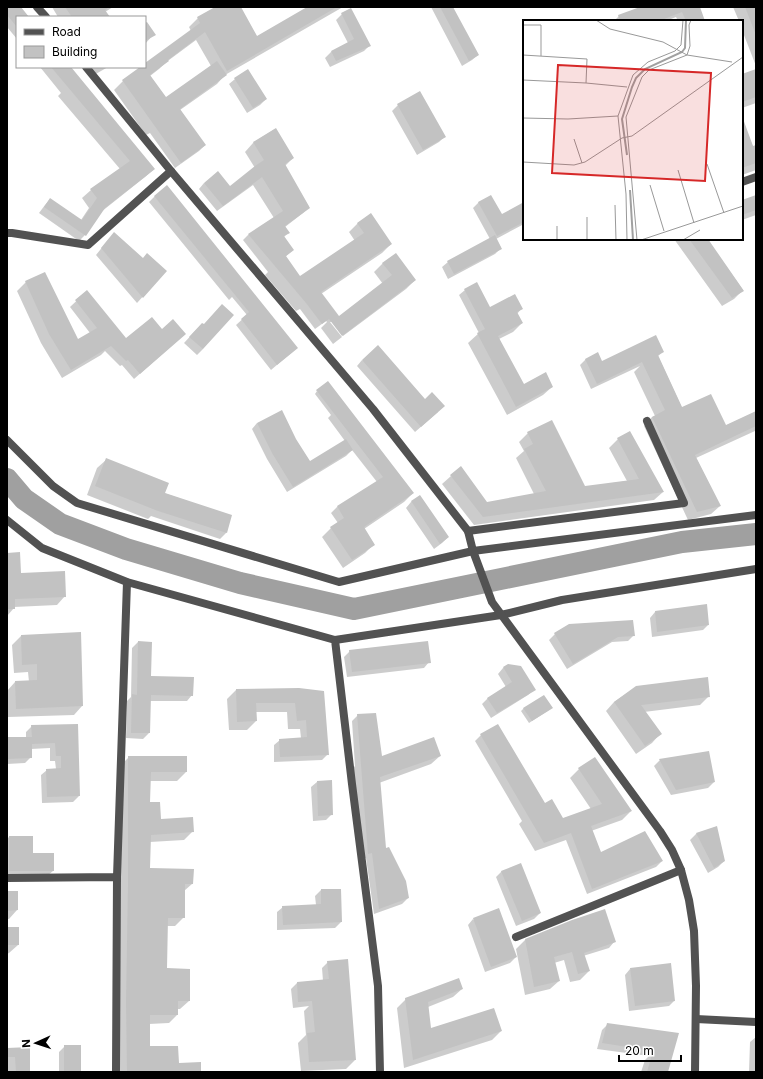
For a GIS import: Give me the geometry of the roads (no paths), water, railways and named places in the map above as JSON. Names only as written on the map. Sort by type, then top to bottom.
[{"type":"street","points":[[38,7],[45,16]]},
{"type":"street","points":[[87,68],[171,171],[373,409],[468,531],[476,561],[492,602],[660,831],[672,850],[681,870],[689,900],[694,931],[696,986],[695,1072]]},
{"type":"street","points":[[7,233],[88,245],[171,171]]},
{"type":"street","points":[[743,182],[756,177]]},
{"type":"street","points":[[468,531],[684,503],[647,422]]},
{"type":"street","points":[[7,440],[53,486],[77,503],[338,582],[473,551],[756,515]]},
{"type":"street","points":[[7,520],[42,548],[127,582],[335,640],[501,615],[562,600],[756,569]]},
{"type":"street","points":[[116,1072],[116,877],[127,582]]},
{"type":"street","points":[[335,640],[378,986],[380,1072]]},
{"type":"street","points":[[516,937],[681,870]]},
{"type":"street","points":[[7,878],[116,877]]},
{"type":"street","points":[[696,1019],[756,1022]]},
{"type":"waterway","points":[[7,479],[24,499],[60,524],[126,549],[240,583],[354,609],[682,542],[756,534]]}]
